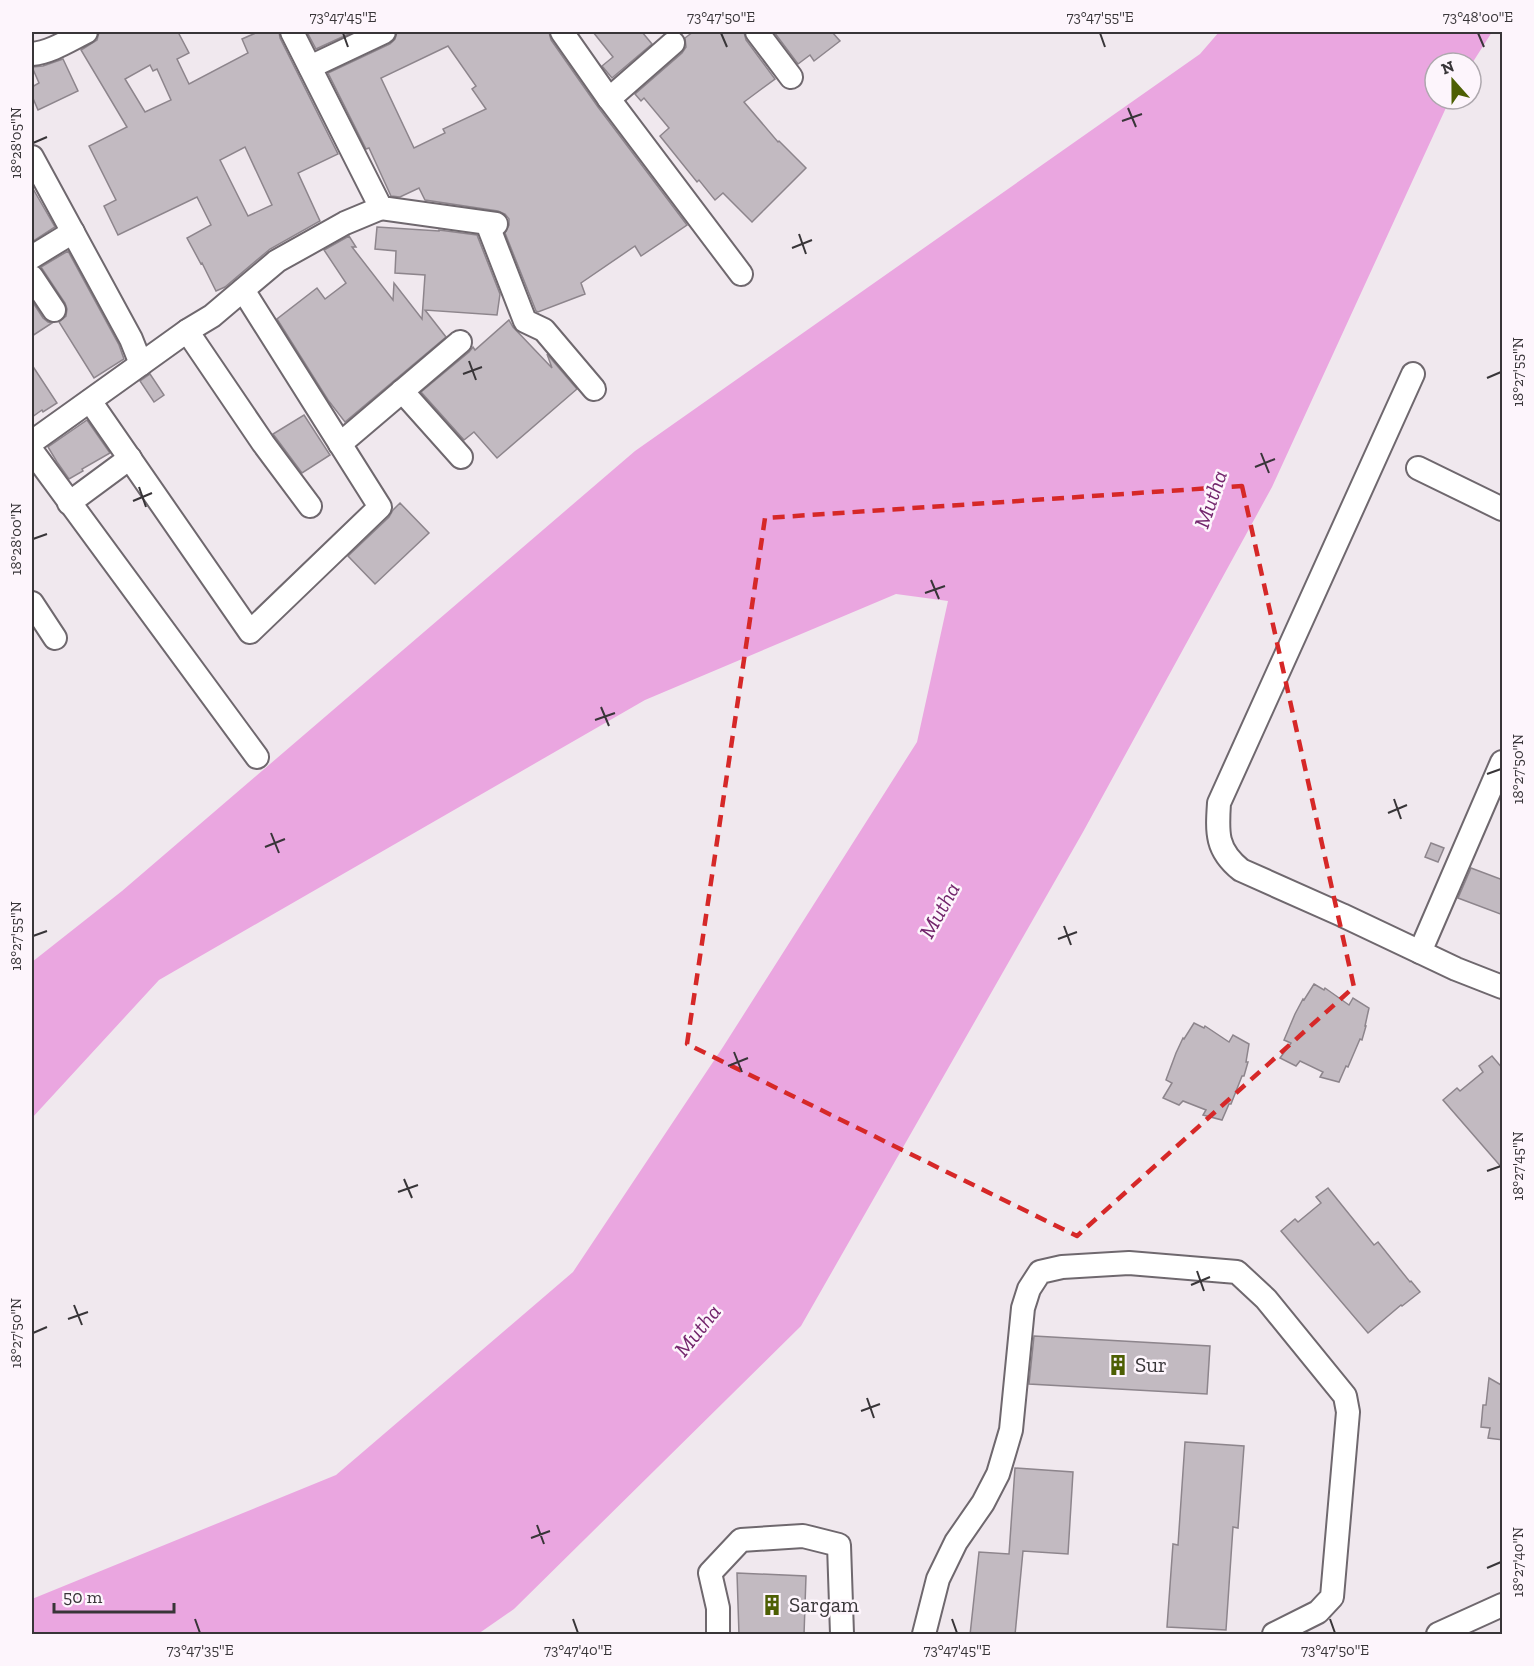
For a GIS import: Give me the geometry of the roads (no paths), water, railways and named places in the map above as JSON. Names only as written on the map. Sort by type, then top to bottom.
[{"type":"street","points":[[32,54],[53,49],[86,32]]},
{"type":"street","points":[[292,32],[381,208]]},
{"type":"street","points":[[310,67],[384,32]]},
{"type":"street","points":[[562,32],[609,99],[741,274]]},
{"type":"street","points":[[757,32],[791,77]]},
{"type":"street","points":[[609,99],[673,44]]},
{"type":"street","points":[[32,157],[131,339],[141,364]]},
{"type":"street","points":[[32,442],[187,331],[212,316],[277,261],[345,223],[381,208],[491,223],[525,321],[544,330],[594,389]]},
{"type":"street","points":[[32,257],[73,232]]},
{"type":"street","points":[[32,277],[54,310]]},
{"type":"street","points":[[90,400],[250,632],[380,507],[243,290]]},
{"type":"street","points":[[187,331],[263,443],[310,506]]},
{"type":"street","points":[[340,444],[460,342]]},
{"type":"street","points":[[1413,374],[1219,803],[1217,827],[1220,846],[1230,861],[1240,870],[1456,969],[1503,987]]},
{"type":"street","points":[[402,392],[461,457]]},
{"type":"street","points":[[32,452],[257,757]]},
{"type":"street","points":[[69,503],[130,458]]},
{"type":"street","points":[[1418,468],[1503,509]]},
{"type":"street","points":[[32,603],[55,638]]},
{"type":"street","points":[[1420,952],[1503,762]]},
{"type":"street","points":[[924,1635],[938,1580],[956,1542],[983,1503],[998,1474],[1011,1430],[1023,1308],[1029,1289],[1040,1272],[1062,1267],[1129,1263],[1237,1272],[1266,1299],[1345,1396],[1348,1412],[1332,1598],[1318,1612],[1274,1635]]},
{"type":"street","points":[[718,1635],[718,1608],[710,1573],[741,1540],[803,1536],[839,1545],[842,1635]]},
{"type":"street","points":[[1438,1635],[1503,1605]]},
{"type":"water","name":"Mutha","points":[[1219,32],[1492,32],[1480,51],[1423,51],[1423,111],[1444,111],[1272,487],[1083,832],[801,1326],[514,1609],[478,1634],[32,1634],[32,1599],[336,1475],[573,1272],[723,1047],[917,742],[948,601],[896,594],[645,700],[159,980],[32,1118],[32,962],[122,891],[635,451],[1200,54]]},
{"type":"place","name":"Sur","points":[[1118,1365]]},
{"type":"place","name":"Sargam","points":[[772,1605]]}]
